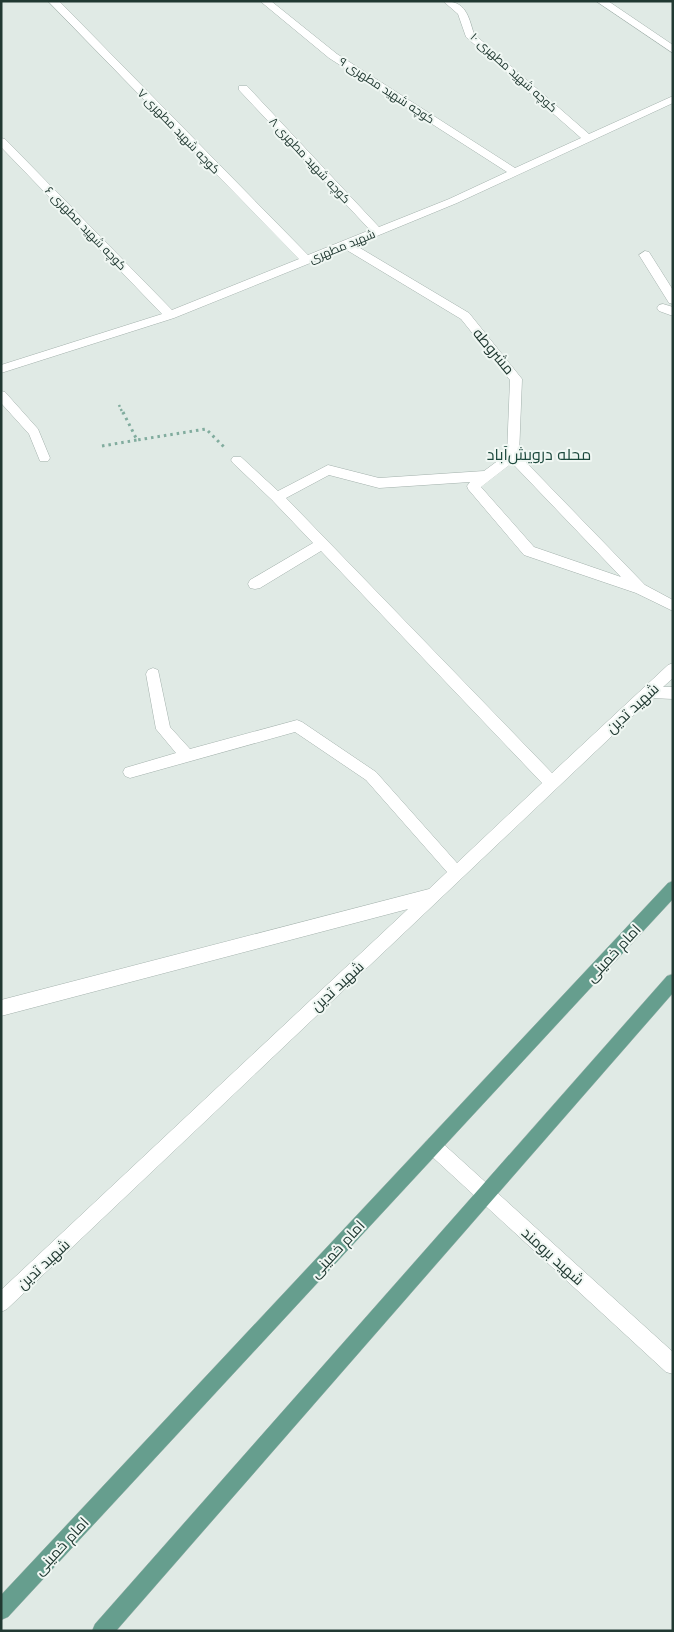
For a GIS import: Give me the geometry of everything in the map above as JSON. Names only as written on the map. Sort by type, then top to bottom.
[{"type":"main road","name":"امام خمینی","points":[[1,1610],[673,888]]},
{"type":"main road","points":[[102,1631],[673,981]]},
{"type":"street","name":"کوچه شهید مطهری ۷","points":[[53,1],[306,260]]},
{"type":"street","name":"کوچه شهید مطهری ۹","points":[[265,1],[333,56],[514,172]]},
{"type":"street","name":"کوچه شهید مطهری ۱۰","points":[[448,1],[463,13],[468,35],[588,138]]},
{"type":"street","points":[[602,1],[673,50]]},
{"type":"street","name":"کوچه شهید مطهری ۸","points":[[243,88],[377,232]]},
{"type":"street","name":"شهید مطهری","points":[[1,369],[170,315],[377,232],[453,201],[673,99]]},
{"type":"street","name":"کوچه شهید مطهری ۶","points":[[1,141],[170,315]]},
{"type":"street","name":"مشروطه","points":[[346,244],[465,316],[516,379],[513,456]]},
{"type":"street","points":[[645,255],[670,306]]},
{"type":"street","points":[[1,395],[34,432],[44,458]]},
{"type":"street","points":[[640,589],[513,456],[473,486],[529,551],[640,589],[673,606]]},
{"type":"street","points":[[237,460],[323,544],[552,783]]},
{"type":"street","points":[[277,497],[328,470],[380,483],[485,476]]},
{"type":"street","points":[[255,584],[323,544]]},
{"type":"street","name":"شهید تدین","points":[[1,1303],[673,669]]},
{"type":"street","points":[[153,674],[163,729],[187,756]]},
{"type":"street","points":[[649,692],[673,693]]},
{"type":"street","points":[[130,772],[297,726],[371,776],[457,873]]},
{"type":"street","points":[[1,1008],[432,895]]},
{"type":"street","name":"شهید برومند","points":[[434,1146],[673,1365]]},
{"type":"path","points":[[119,405],[137,440]]},
{"type":"path","points":[[102,446],[206,429],[237,460]]},
{"type":"district","name":"محله درویش‌آباد","points":[[539,454]]}]
